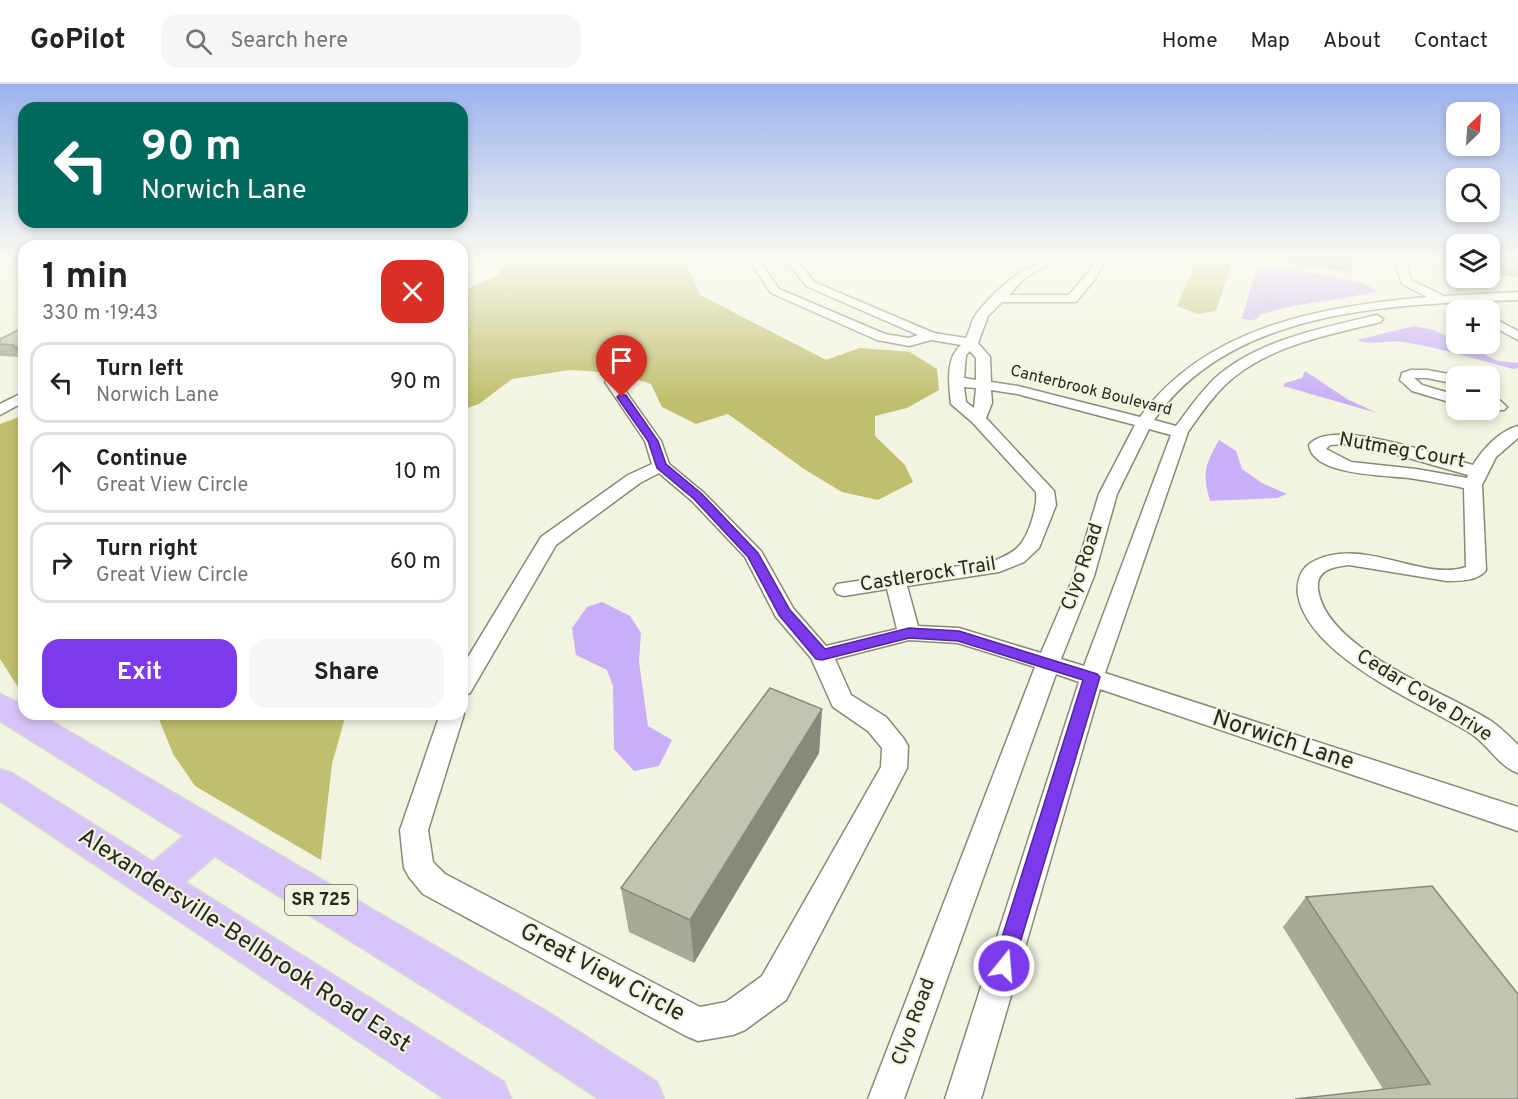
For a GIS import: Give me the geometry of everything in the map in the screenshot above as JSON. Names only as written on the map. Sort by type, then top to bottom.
[{"type":"main road","name":"SR 725","points":[[0,706],[18,717]]},
{"type":"main road","name":"SR 725","points":[[23,720],[535,1030],[640,1099]]},
{"type":"main road","name":"Alexandersville-Bellbrook Road East","points":[[0,783],[487,1099]]},
{"type":"main road","points":[[155,882],[213,835]]},
{"type":"street","points":[[813,307],[897,341],[909,342],[931,336]]},
{"type":"street","points":[[864,307],[931,336],[971,343],[983,357],[984,403],[978,419]]},
{"type":"street","points":[[956,381],[959,354],[971,343],[982,315],[990,307]]},
{"type":"street","name":"Clyo Road","points":[[886,1099],[1048,663],[1085,575],[1103,508],[1143,422],[1178,381],[1251,336],[1295,322],[1366,307]]},
{"type":"street","name":"Clyo Road","points":[[963,1099],[1092,677],[1180,432],[1201,404],[1227,376],[1273,350],[1332,330],[1436,307]]},
{"type":"street","points":[[1500,326],[1518,336]]},
{"type":"street","points":[[1446,378],[1416,373],[1410,375],[1407,380],[1417,388],[1446,397]]},
{"type":"street","name":"Canterbrook Boulevard","points":[[956,381],[1018,390],[1180,432]]},
{"type":"street","name":"Castlerock Trail","points":[[844,589],[999,566],[1017,558],[1029,548],[1047,505],[1045,491],[978,419],[959,404],[956,381]]},
{"type":"street","points":[[468,677],[548,541],[634,480],[661,466],[653,441],[612,382]]},
{"type":"street","points":[[0,410],[18,400]]},
{"type":"street","points":[[1500,407],[1518,414]]},
{"type":"street","points":[[1475,479],[1488,455],[1507,437],[1518,431]]},
{"type":"street","name":"Nutmeg Court","points":[[1326,438],[1356,440],[1475,479],[1344,466],[1325,458],[1318,451],[1317,445],[1326,438]]},
{"type":"street","name":"Great View Circle","points":[[450,720],[414,831],[419,868],[434,884],[698,1024],[733,1018],[774,988],[894,768],[895,746],[877,724],[842,701],[822,655],[784,612],[754,555],[698,497],[661,466]]},
{"type":"street","name":"Cedar Cove Drive","points":[[1475,479],[1477,564],[1476,570],[1470,574],[1446,575],[1370,561],[1336,560],[1318,565],[1313,570],[1307,580],[1306,591],[1310,604],[1321,622],[1357,656],[1382,673],[1482,729],[1504,747],[1518,763]]},
{"type":"street","points":[[895,581],[909,633]]},
{"type":"street","points":[[822,655],[909,633],[959,636],[1048,663]]},
{"type":"street","name":"Norwich Lane","points":[[1048,663],[1518,819]]},
{"type":"shaded area","points":[[468,307],[724,307],[826,360],[860,348],[910,352],[937,369],[939,390],[907,408],[875,416],[875,436],[905,465],[913,482],[878,500],[842,492],[804,469],[728,414],[696,424],[662,407],[651,384],[618,373],[570,370],[512,379],[479,404],[468,408]]},
{"type":"shaded area","points":[[1181,307],[1217,307],[1216,311],[1198,314]]},
{"type":"shaded area","points":[[1245,307],[1288,307],[1261,314],[1252,320],[1242,318]]},
{"type":"shaded area","points":[[1414,326],[1434,330],[1446,336],[1446,352],[1403,342],[1368,343],[1357,340]]},
{"type":"shaded area","points":[[1456,354],[1483,354],[1498,361],[1518,363],[1518,368],[1513,369]]},
{"type":"shaded area","points":[[1305,371],[1347,399],[1377,413],[1283,386],[1285,383],[1302,378]]},
{"type":"shaded area","points":[[18,417],[18,687],[0,659],[0,424]]},
{"type":"shaded area","points":[[1219,440],[1236,451],[1242,469],[1262,483],[1287,494],[1277,498],[1210,501],[1206,469]]},
{"type":"shaded area","points":[[602,602],[630,616],[641,633],[639,662],[648,726],[672,740],[659,766],[634,771],[614,749],[613,686],[607,670],[576,655],[572,628],[587,607]]},
{"type":"shaded area","points":[[159,720],[344,720],[332,764],[321,860],[195,786],[173,754]]},
{"type":"building","points":[[18,330],[18,346],[15,348],[14,345],[0,344],[0,339]]},
{"type":"building","points":[[770,688],[822,709],[690,920],[621,888]]},
{"type":"building","points":[[1432,886],[1518,994],[1518,1099],[1295,1099],[1430,1084],[1306,897]]},
{"type":"route","points":[[622,397],[653,441],[661,466],[698,497],[754,555],[784,612],[822,655],[909,633],[959,636],[1092,677],[1004,966]]}]
